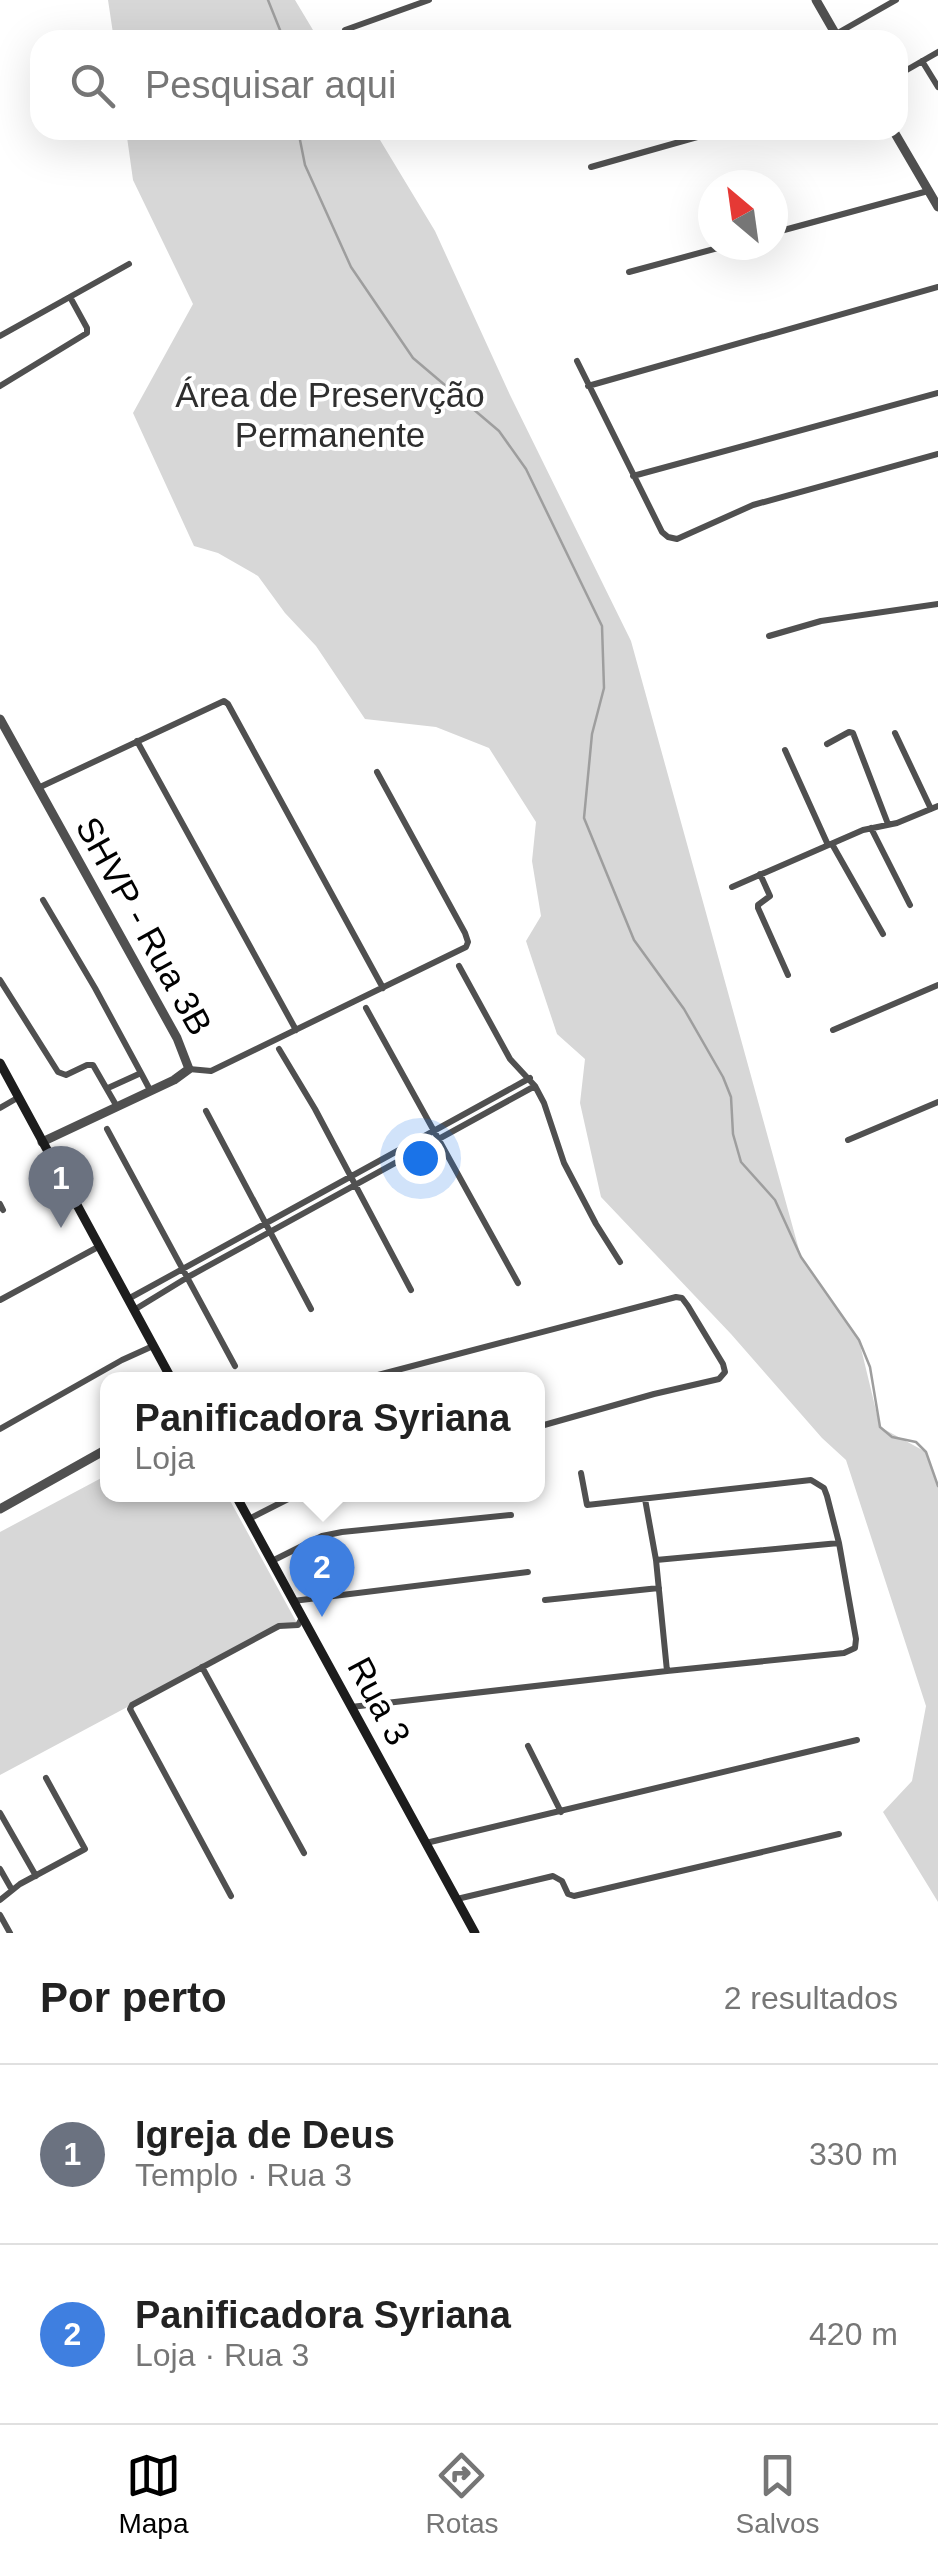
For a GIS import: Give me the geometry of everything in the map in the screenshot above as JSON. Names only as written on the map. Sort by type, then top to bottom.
[{"type":"main road","points":[[0,1063],[168,1372]]},
{"type":"main road","name":"Rua 3","points":[[239,1502],[476,1933]]},
{"type":"street","points":[[344,30],[428,0]]},
{"type":"street","points":[[816,0],[834,30]]},
{"type":"street","points":[[849,30],[896,0]]},
{"type":"street","points":[[908,69],[938,52]]},
{"type":"street","points":[[922,61],[938,88]]},
{"type":"street","points":[[591,167],[687,140]]},
{"type":"street","points":[[899,140],[938,208]]},
{"type":"street","points":[[788,229],[928,191]]},
{"type":"street","points":[[629,272],[698,253]]},
{"type":"street","points":[[0,336],[128,264]]},
{"type":"street","points":[[588,386],[938,286]]},
{"type":"street","points":[[0,386],[87,333],[70,296]]},
{"type":"street","points":[[577,360],[633,476],[668,537],[677,539],[758,504],[938,454]]},
{"type":"street","points":[[633,476],[938,393]]},
{"type":"street","points":[[769,636],[821,621],[938,604]]},
{"type":"street","points":[[38,788],[221,701],[228,704],[383,988]]},
{"type":"street","name":"SHVP - Rua 3B","points":[[0,719],[177,1038],[189,1070],[42,1142]]},
{"type":"street","points":[[827,744],[849,732],[854,736],[888,824]]},
{"type":"street","points":[[732,887],[870,828],[934,808],[895,733]]},
{"type":"street","points":[[137,741],[296,1030]]},
{"type":"street","points":[[785,750],[830,844],[883,934]]},
{"type":"street","points":[[189,1070],[211,1071],[462,950],[468,942],[378,772]]},
{"type":"street","points":[[870,828],[910,905]]},
{"type":"street","points":[[760,874],[770,896],[758,908],[788,975]]},
{"type":"street","points":[[43,900],[150,1090]]},
{"type":"street","points":[[459,966],[510,1058],[536,1086],[564,1163],[620,1262]]},
{"type":"street","points":[[0,980],[58,1072],[66,1075],[90,1064],[116,1105]]},
{"type":"street","points":[[833,1030],[938,985]]},
{"type":"street","points":[[366,1008],[518,1283]]},
{"type":"street","points":[[279,1049],[411,1290]]},
{"type":"street","points":[[108,1088],[141,1073]]},
{"type":"street","points":[[128,1299],[271,1232],[530,1078]]},
{"type":"street","points":[[437,1134],[536,1086]]},
{"type":"street","points":[[0,1108],[19,1097]]},
{"type":"street","points":[[848,1140],[938,1102]]},
{"type":"street","points":[[206,1111],[311,1309]]},
{"type":"street","points":[[106,1129],[236,1366]]},
{"type":"street","points":[[134,1310],[267,1223],[353,1181]]},
{"type":"street","points":[[0,1300],[98,1246]]},
{"type":"street","points":[[161,1281],[166,1290]]},
{"type":"street","points":[[389,1372],[676,1297],[688,1306],[723,1364],[723,1376],[710,1382],[545,1425]]},
{"type":"street","points":[[101,1372],[153,1346]]},
{"type":"street","points":[[0,1429],[100,1372]]},
{"type":"street","points":[[0,1509],[100,1453]]},
{"type":"street","points":[[351,1707],[856,1648],[839,1542],[824,1488],[811,1480],[587,1505],[581,1473]]},
{"type":"street","points":[[646,1499],[667,1670]]},
{"type":"street","points":[[249,1520],[283,1502]]},
{"type":"street","points":[[272,1561],[322,1536],[342,1532],[511,1515]]},
{"type":"street","points":[[656,1560],[839,1542]]},
{"type":"street","points":[[293,1601],[528,1572]]},
{"type":"street","points":[[545,1600],[659,1588]]},
{"type":"street","points":[[231,1896],[130,1709],[279,1626],[298,1625],[302,1617]]},
{"type":"street","points":[[202,1667],[304,1852]]},
{"type":"street","points":[[426,1842],[857,1740]]},
{"type":"street","points":[[528,1746],[561,1812]]},
{"type":"street","points":[[0,1900],[85,1849],[46,1778]]},
{"type":"street","points":[[0,1813],[36,1876]]},
{"type":"street","points":[[457,1899],[553,1876],[574,1896],[839,1834]]},
{"type":"street","points":[[0,1869],[12,1890]]},
{"type":"street","points":[[0,1914],[10,1933]]},
{"type":"green space","points":[[108,0],[295,0],[313,30],[112,30]]},
{"type":"green space","name":"Área de Preservção Permanente","points":[[127,140],[380,140],[435,231],[510,395],[631,641],[801,1257],[859,1340],[880,1427],[926,1452],[938,1486],[938,1902],[883,1812],[912,1781],[926,1706],[846,1460],[601,1197],[580,1103],[585,1059],[557,1034],[526,941],[541,916],[532,861],[536,822],[489,748],[436,727],[365,719],[316,646],[258,576],[218,553],[194,546],[133,413],[193,304],[133,180]]},
{"type":"green space","points":[[100,1479],[100,1502],[231,1502],[298,1625],[279,1626],[0,1775],[0,1532]]},
{"type":"waterway","points":[[268,0],[280,30]]},
{"type":"waterway","points":[[300,140],[305,165],[351,267],[413,358],[499,431],[526,469],[602,626],[604,688],[592,734],[584,818],[634,940],[684,1009],[723,1077],[731,1097],[733,1134],[741,1162],[775,1200],[801,1257],[859,1340],[870,1367],[880,1427],[892,1437],[916,1442],[926,1452],[938,1486]]},
{"type":"place","name":"Igreja de Deus","points":[[61,1228]]},
{"type":"place","name":"Panificadora Syriana","points":[[322,1617]]}]
